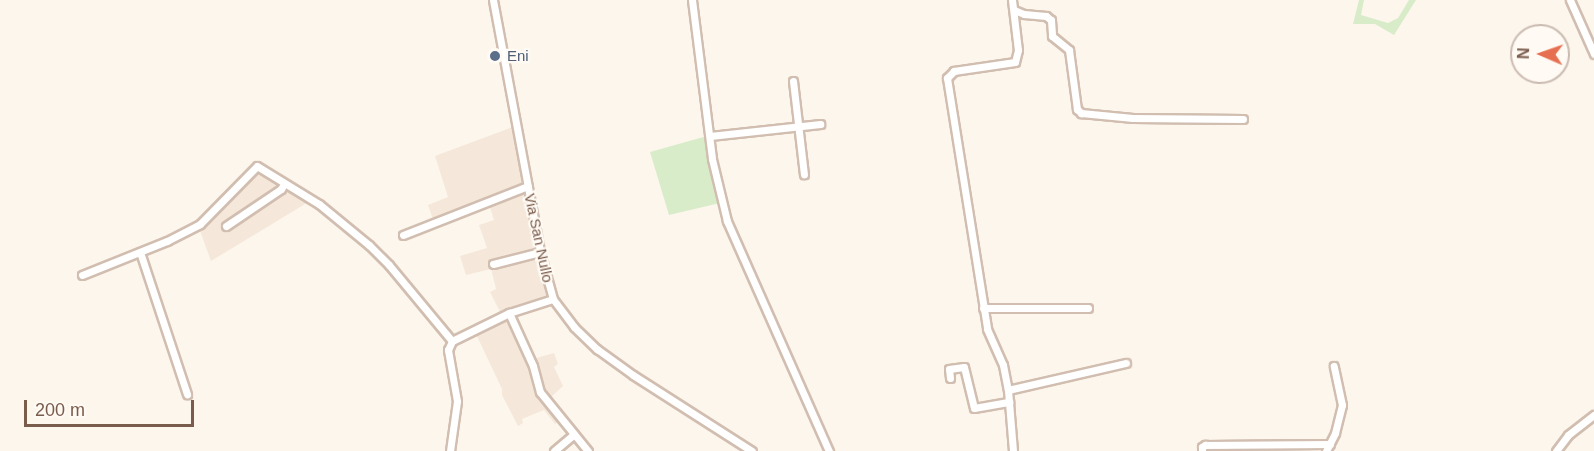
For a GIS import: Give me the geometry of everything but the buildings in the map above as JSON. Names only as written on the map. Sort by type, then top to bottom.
[{"type":"street","name":"Via San Nullo","points":[[493,0],[540,252],[554,299],[574,327],[597,349],[633,375],[752,451]]},
{"type":"street","points":[[692,0],[719,193],[732,236],[830,451]]},
{"type":"street","points":[[1012,0],[1018,50],[1015,62],[954,71],[947,78],[987,329],[1003,365],[1008,390],[1013,451]]},
{"type":"street","points":[[1570,0],[1594,54]]},
{"type":"street","points":[[1014,10],[1024,14],[1046,16],[1051,20],[1052,36],[1069,50],[1077,109],[1081,113],[1133,118],[1243,119]]},
{"type":"street","points":[[793,81],[804,174]]},
{"type":"street","points":[[710,136],[819,124]]},
{"type":"street","points":[[82,275],[168,241],[208,218],[257,166],[319,204],[369,245],[389,265],[452,341]]},
{"type":"street","points":[[226,226],[281,189],[284,184]]},
{"type":"street","points":[[404,235],[528,186]]},
{"type":"street","points":[[140,252],[187,394]]},
{"type":"street","points":[[493,264],[540,252]]},
{"type":"street","points":[[450,451],[457,401],[448,350],[452,341],[509,313],[554,299]]},
{"type":"street","points":[[983,308],[1088,308]]},
{"type":"street","points":[[509,313],[533,366],[540,392],[588,451]]},
{"type":"street","points":[[1008,390],[1126,363]]},
{"type":"street","points":[[1202,451],[1202,447],[1205,446],[1328,448],[1342,405],[1334,366]]},
{"type":"street","points":[[950,378],[949,369],[964,367],[974,408],[1009,402]]},
{"type":"street","points":[[1556,451],[1568,435],[1594,415]]},
{"type":"street","points":[[554,451],[574,434]]},
{"type":"shaded area","points":[[513,127],[538,256],[548,295],[501,314],[490,292],[496,289],[491,269],[466,275],[460,256],[487,248],[479,225],[494,220],[489,204],[435,225],[428,205],[448,197],[435,156]]},
{"type":"shaded area","points":[[258,169],[310,201],[211,261],[199,228],[211,219],[218,207]]},
{"type":"shaded area","points":[[514,314],[533,359],[554,353],[558,364],[554,367],[563,386],[549,399],[564,418],[555,424],[544,410],[522,419],[523,423],[518,426],[475,332]]},
{"type":"green space","points":[[1359,0],[1364,0],[1361,15],[1388,23],[1398,18],[1409,0],[1416,0],[1394,35],[1375,24],[1353,24]]},
{"type":"green space","points":[[707,136],[720,203],[669,215],[650,152]]},
{"type":"place","name":"Eni","points":[[495,56]]}]
